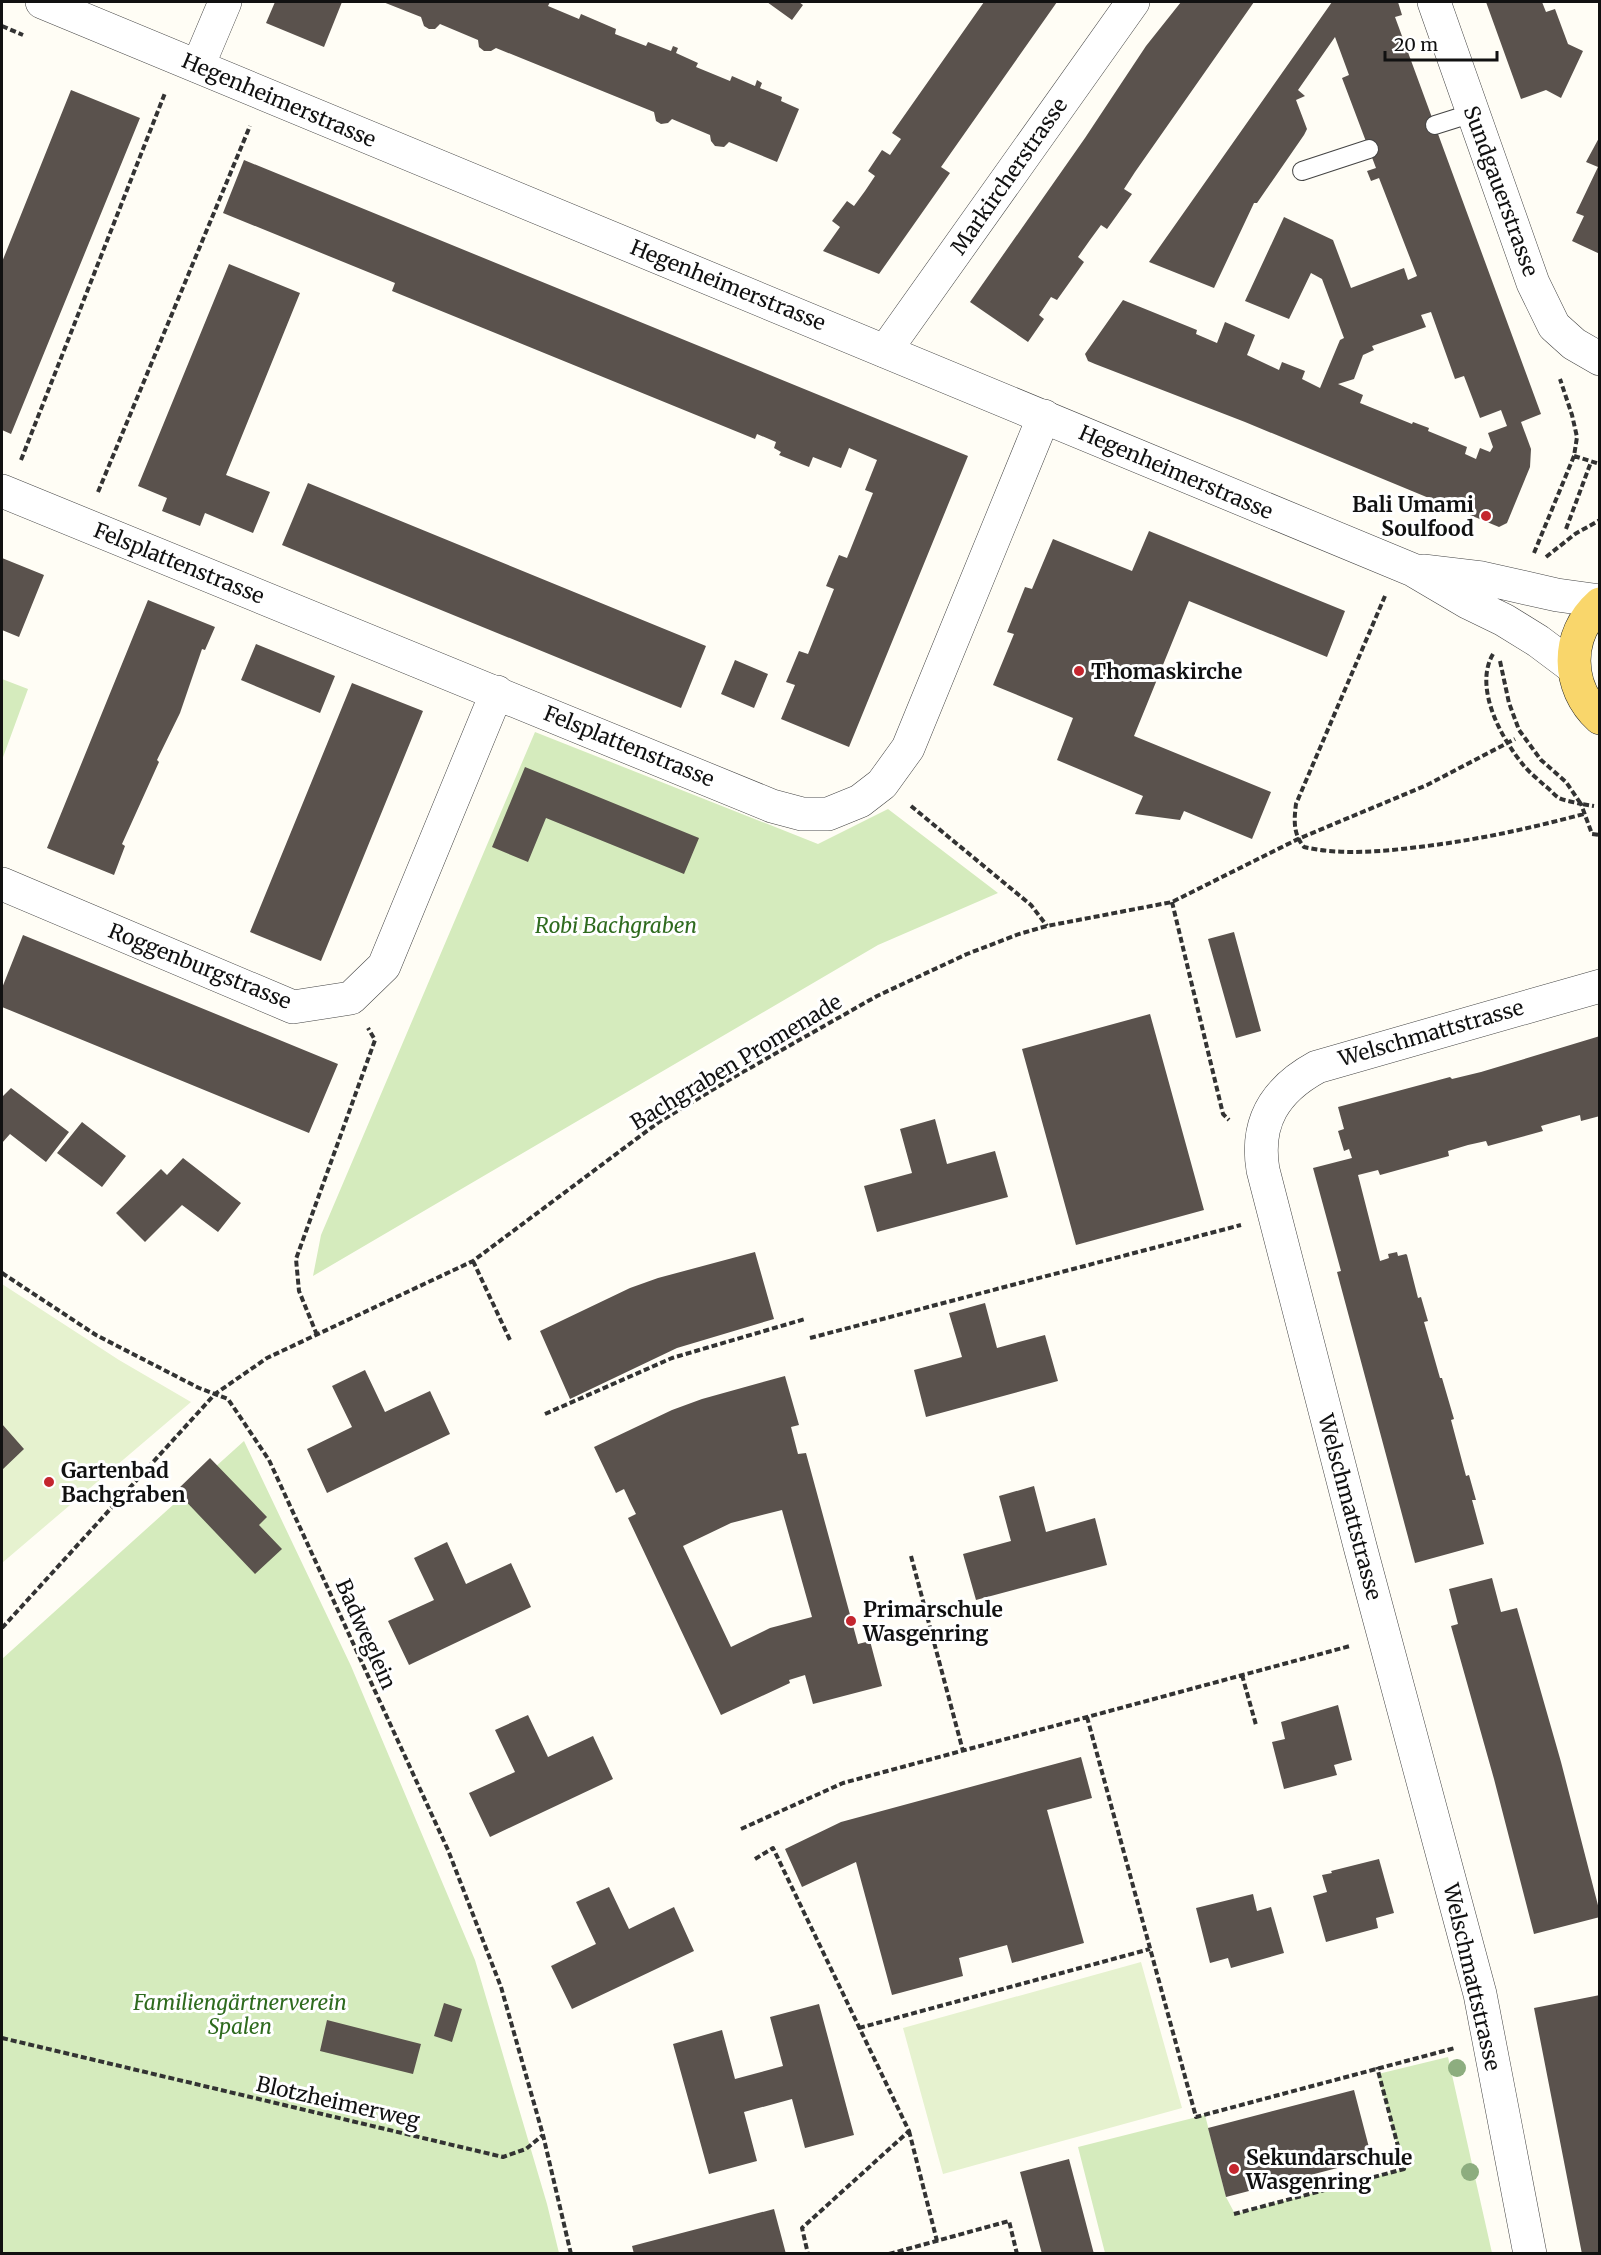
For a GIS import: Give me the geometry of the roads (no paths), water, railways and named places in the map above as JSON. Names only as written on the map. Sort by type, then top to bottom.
[{"type":"main road","points":[[1599,602],[1577,638],[1574,668],[1578,686],[1593,711],[1599,736]]},
{"type":"street","name":"Hegenheimerstrasse","points":[[42,2],[1406,567],[1504,620],[1538,641],[1574,668]]},
{"type":"street","points":[[198,66],[225,2]]},
{"type":"street","name":"Markircherstrasse","points":[[885,351],[1133,2]]},
{"type":"street","name":"Sundgauerstrasse","points":[[1434,2],[1533,283],[1554,326],[1574,344],[1599,359]]},
{"type":"street","name":"Felsplattenstrasse","points":[[5,492],[772,806],[802,814],[828,814],[860,801],[882,784],[908,748],[1044,417]]},
{"type":"street","name":"Hegenheimerstrasse","points":[[1406,567],[1482,578],[1599,602]]},
{"type":"street","name":"Roggenburgstrasse","points":[[2,885],[293,1007],[351,998],[384,966],[497,692]]},
{"type":"street","name":"Welschmattstrasse","points":[[1530,2253],[1480,1994],[1259,1149],[1263,1127],[1270,1109],[1298,1077],[1317,1067],[1599,986]]},
{"type":"lane","points":[[1435,125],[1473,113]]},
{"type":"lane","points":[[1302,171],[1369,148]]},
{"type":"place","name":"Bali Umami Soulfood","points":[[1486,516]]},
{"type":"place","name":"Thomaskirche","points":[[1079,671]]},
{"type":"place","name":"Gartenbad Bachgraben","points":[[49,1482]]},
{"type":"place","name":"Primarschule Wasgenring","points":[[851,1621]]},
{"type":"place","name":"Sekundarschule Wasgenring","points":[[1234,2169]]},
{"type":"park label","name":"Robi Bachgraben","points":[[616,925]]},
{"type":"park label","name":"Familiengärtnerverein Spalen","points":[[240,2014]]}]
